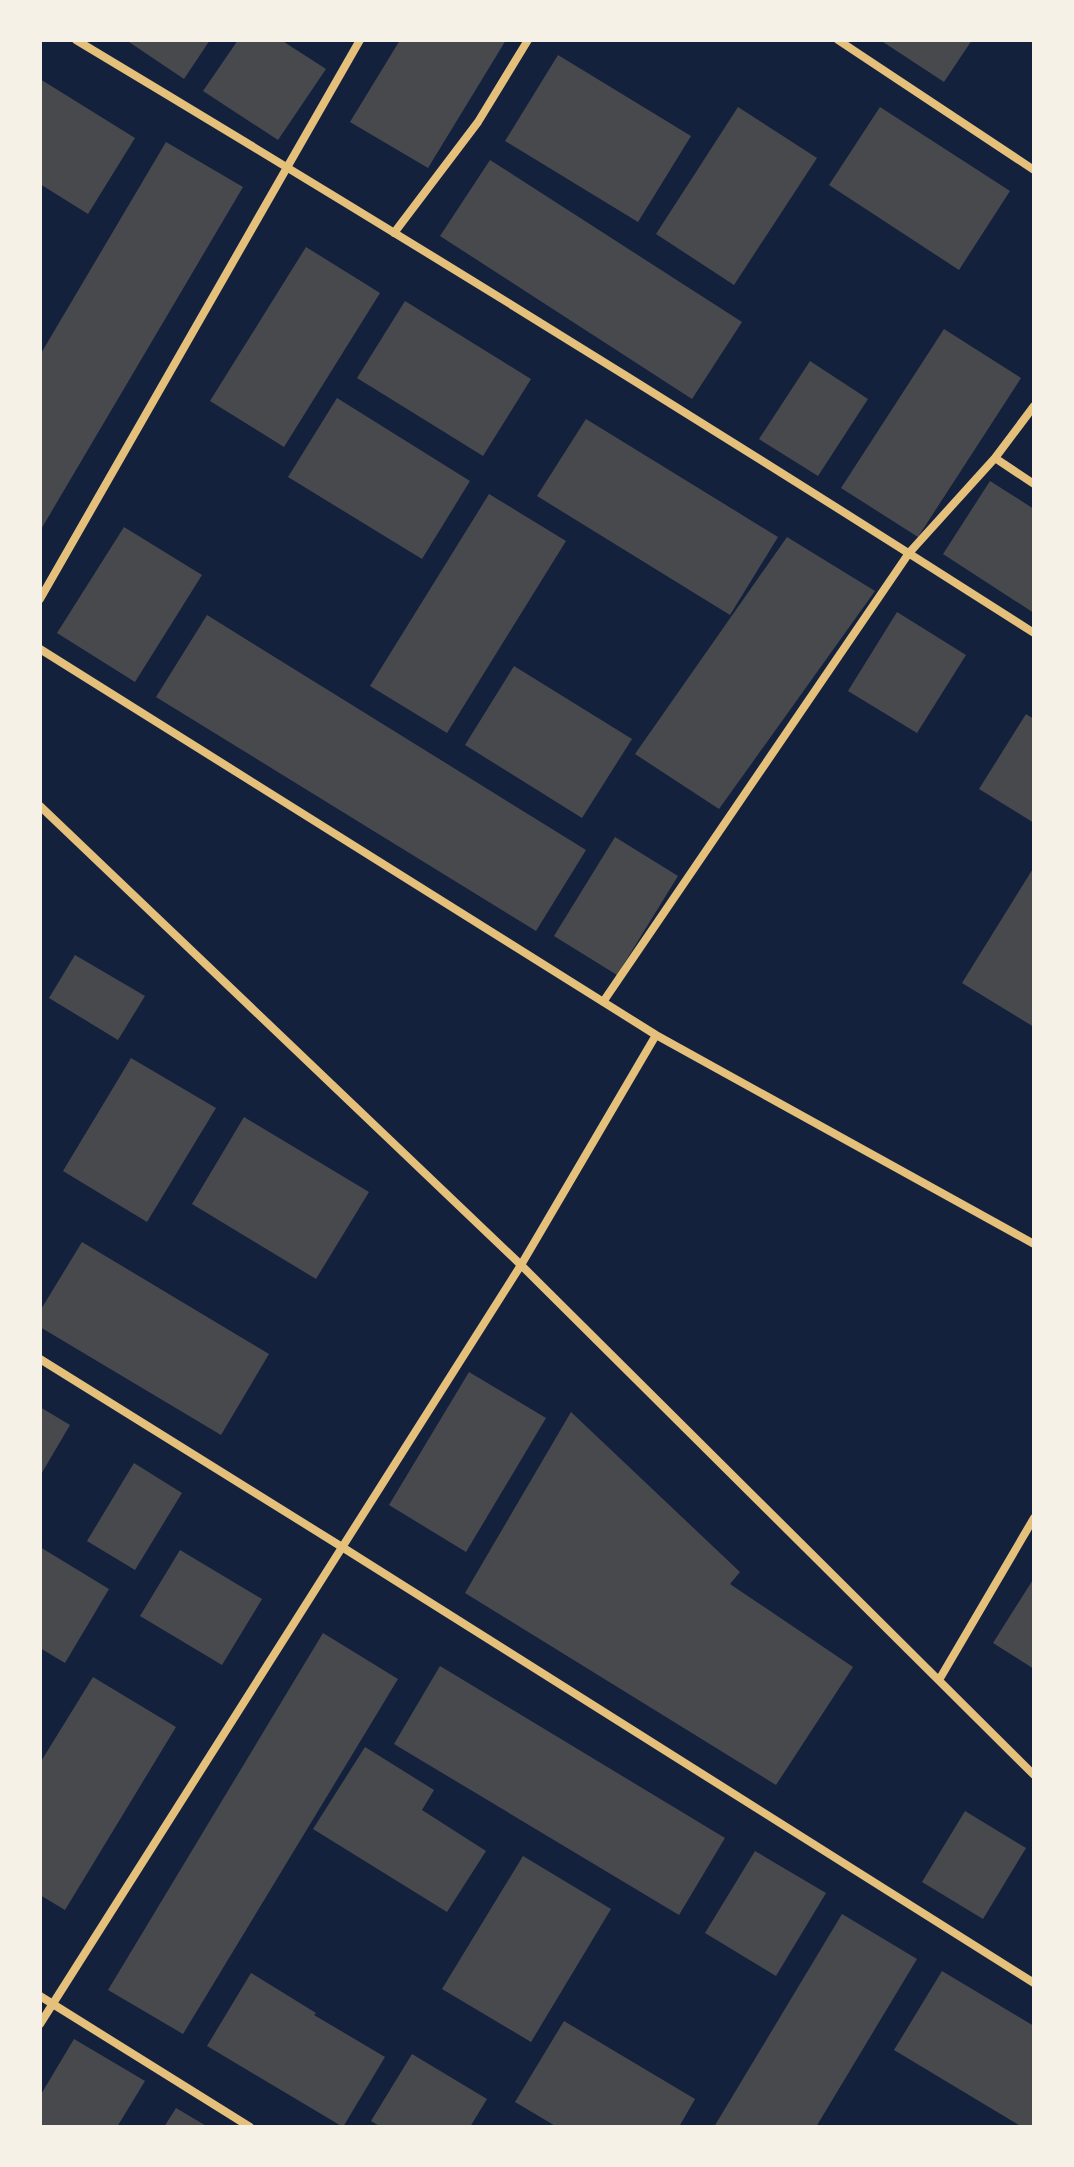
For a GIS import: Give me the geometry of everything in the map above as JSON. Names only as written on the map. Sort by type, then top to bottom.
[{"type":"street","points":[[76,40],[394,233],[1034,633]]},
{"type":"street","points":[[40,599],[360,40]]},
{"type":"street","points":[[394,233],[478,122],[528,40]]},
{"type":"street","points":[[838,40],[1034,170]]},
{"type":"street","points":[[603,1002],[909,553],[995,458],[1034,406]]},
{"type":"street","points":[[995,458],[1034,484]]},
{"type":"street","points":[[40,649],[656,1035],[1034,1244]]},
{"type":"street","points":[[40,806],[521,1265],[1034,1775]]},
{"type":"street","points":[[40,2024],[521,1265],[656,1035]]},
{"type":"street","points":[[40,1359],[1034,1983]]},
{"type":"street","points":[[939,1680],[1034,1518]]},
{"type":"street","points":[[40,1996],[250,2127]]},
{"type":"building","points":[[126,40],[210,40],[184,79]]},
{"type":"building","points":[[238,40],[281,40],[326,69],[278,140],[203,91]]},
{"type":"building","points":[[400,40],[506,40],[428,168],[350,122]]},
{"type":"building","points":[[880,40],[972,40],[944,82]]},
{"type":"building","points":[[558,55],[691,136],[638,222],[505,141]]},
{"type":"building","points":[[40,79],[135,138],[88,214],[40,184]]},
{"type":"building","points":[[738,107],[817,158],[734,285],[656,234]]},
{"type":"building","points":[[880,107],[1010,191],[959,270],[829,185]]},
{"type":"building","points":[[166,142],[243,187],[40,531],[40,355]]},
{"type":"building","points":[[490,160],[742,322],[692,399],[440,236]]},
{"type":"building","points":[[306,247],[380,293],[284,447],[210,401]]},
{"type":"building","points":[[405,301],[531,379],[483,456],[357,378]]},
{"type":"building","points":[[944,329],[1021,378],[918,537],[841,488]]},
{"type":"building","points":[[810,361],[868,399],[818,476],[759,439]]},
{"type":"building","points":[[337,398],[470,481],[422,559],[288,477]]},
{"type":"building","points":[[586,419],[778,537],[730,615],[537,496]]},
{"type":"building","points":[[990,481],[1034,509],[1034,613],[943,554]]},
{"type":"building","points":[[489,494],[566,541],[447,733],[370,686]]},
{"type":"building","points":[[124,527],[202,575],[135,682],[57,633]]},
{"type":"building","points":[[787,537],[875,591],[719,809],[635,754]]},
{"type":"building","points":[[897,612],[966,655],[917,733],[848,691]]},
{"type":"building","points":[[207,615],[586,850],[536,931],[156,697]]},
{"type":"building","points":[[514,666],[632,739],[582,818],[465,745]]},
{"type":"building","points":[[1026,714],[1034,719],[1034,823],[979,789]]},
{"type":"building","points":[[615,837],[678,876],[617,975],[554,936]]},
{"type":"building","points":[[1034,867],[1034,1027],[962,983]]},
{"type":"building","points":[[75,955],[145,996],[118,1040],[49,998]]},
{"type":"building","points":[[131,1058],[216,1108],[147,1222],[63,1171]]},
{"type":"building","points":[[244,1117],[369,1192],[316,1279],[192,1204]]},
{"type":"building","points":[[82,1242],[269,1354],[221,1435],[40,1327],[40,1311]]},
{"type":"building","points":[[469,1372],[546,1418],[466,1552],[389,1505]]},
{"type":"building","points":[[40,1407],[70,1425],[40,1476]]},
{"type":"building","points":[[571,1412],[740,1572],[730,1584],[853,1667],[776,1785],[465,1593]]},
{"type":"building","points":[[134,1463],[182,1493],[135,1570],[87,1541]]},
{"type":"building","points":[[40,1547],[109,1589],[65,1663],[40,1648]]},
{"type":"building","points":[[180,1550],[262,1599],[222,1665],[140,1616]]},
{"type":"building","points":[[1034,1578],[1034,1669],[993,1643]]},
{"type":"building","points":[[323,1633],[398,1679],[183,2034],[108,1990]]},
{"type":"building","points":[[440,1666],[725,1838],[679,1915],[394,1744]]},
{"type":"building","points":[[93,1677],[176,1727],[65,1910],[40,1895],[40,1763]]},
{"type":"building","points":[[365,1747],[434,1790],[422,1810],[486,1851],[447,1912],[313,1829]]},
{"type":"building","points":[[965,1811],[1026,1848],[983,1919],[922,1882]]},
{"type":"building","points":[[755,1851],[826,1893],[776,1976],[705,1933]]},
{"type":"building","points":[[523,1856],[611,1909],[531,2042],[442,1989]]},
{"type":"building","points":[[842,1914],[917,1959],[816,2127],[714,2127]]},
{"type":"building","points":[[942,1971],[1034,2026],[1034,2127],[1022,2127],[894,2050]]},
{"type":"building","points":[[251,1973],[385,2057],[343,2127],[207,2046]]},
{"type":"building","points":[[564,2021],[695,2099],[679,2127],[557,2127],[515,2102]]},
{"type":"building","points":[[74,2039],[145,2081],[117,2127],[40,2127],[40,2096]]},
{"type":"building","points":[[412,2054],[487,2099],[470,2127],[381,2127],[371,2121]]},
{"type":"building","points":[[176,2108],[208,2127],[164,2127]]}]
